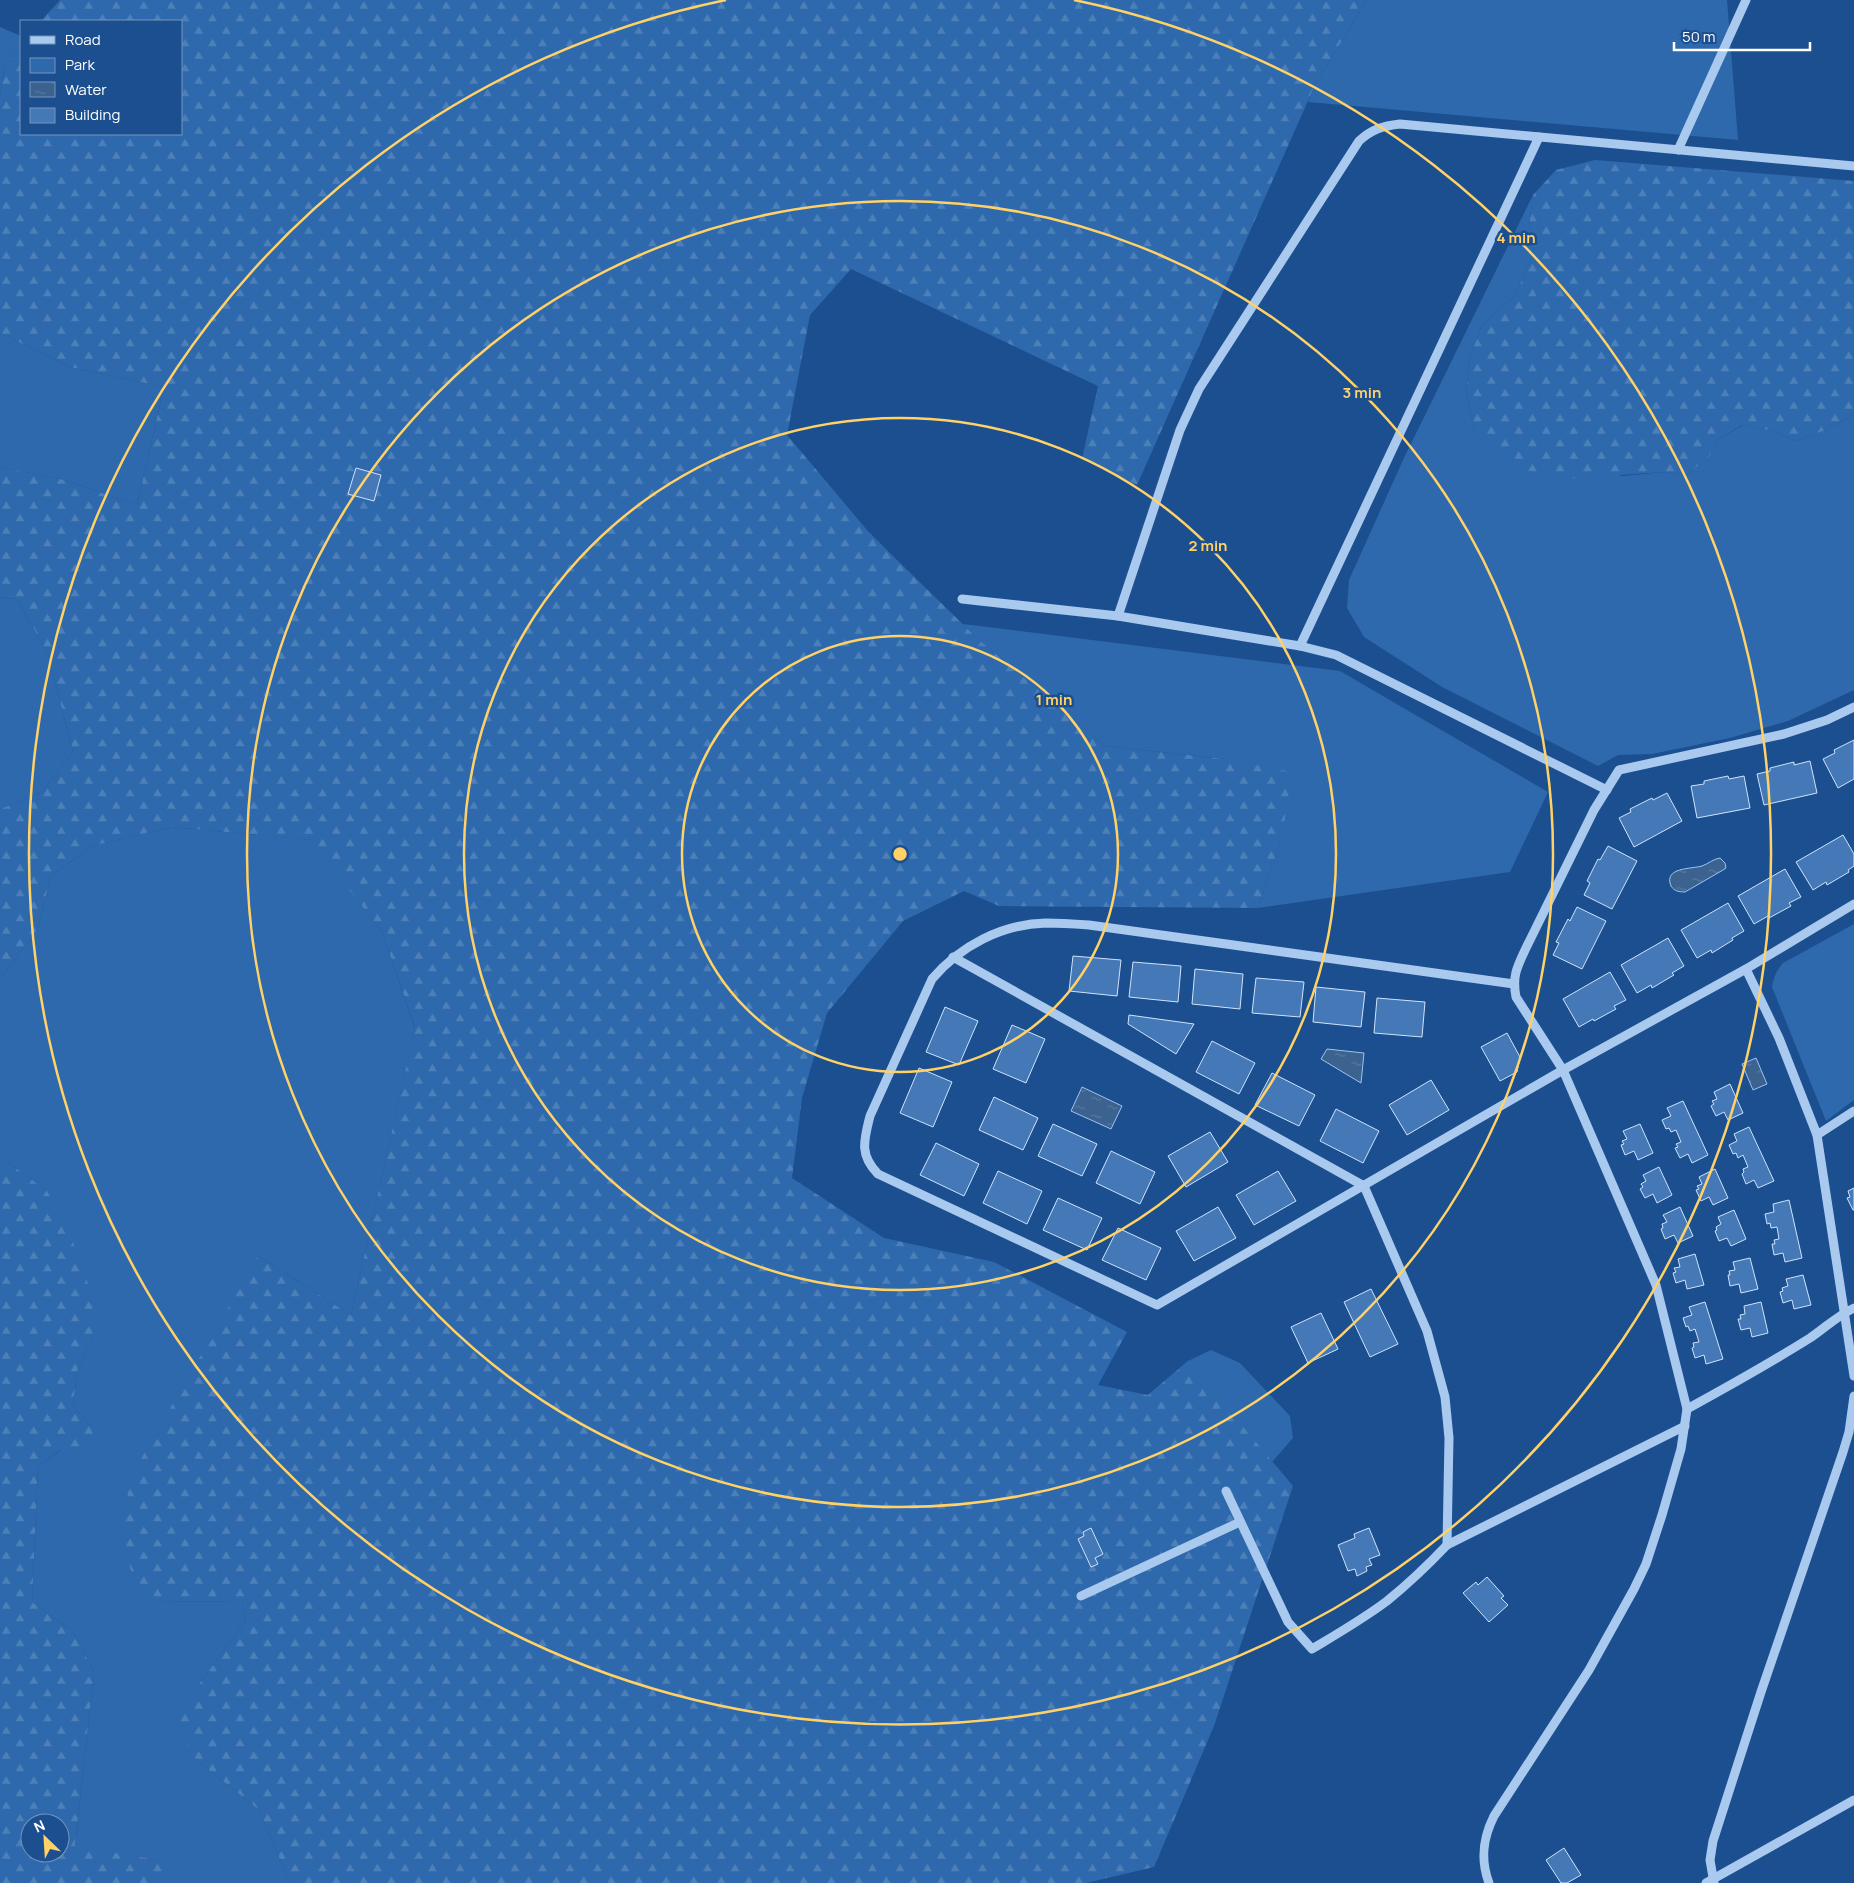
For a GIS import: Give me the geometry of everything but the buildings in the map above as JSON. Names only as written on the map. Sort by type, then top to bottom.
[{"type":"street","points":[[1678,150],[1746,0]]},
{"type":"street","points":[[1118,616],[1180,430],[1200,389],[1359,141],[1375,128],[1400,124],[1854,166]]},
{"type":"street","points":[[1300,646],[1539,137]]},
{"type":"street","points":[[962,599],[1118,616],[1300,646],[1336,655],[1607,790]]},
{"type":"street","points":[[1489,1883],[1483,1860],[1486,1833],[1494,1816],[1590,1670],[1646,1564],[1681,1449],[1688,1408],[1656,1285],[1563,1070],[1516,997],[1514,984],[1516,971],[1594,810],[1619,770],[1784,734],[1828,720],[1854,707]]},
{"type":"street","points":[[1514,984],[1089,925],[1045,923],[1008,929],[979,940],[953,957],[932,979],[870,1116],[865,1136],[865,1151],[869,1165],[878,1174],[1158,1305],[1563,1070],[1746,969],[1854,904]]},
{"type":"street","points":[[953,957],[1364,1186],[1426,1331],[1445,1396],[1449,1438],[1447,1545]]},
{"type":"street","points":[[1746,969],[1779,1038],[1817,1135],[1854,1376]]},
{"type":"street","points":[[1817,1135],[1854,1111]]},
{"type":"street","points":[[1688,1408],[1777,1358],[1811,1337],[1844,1312],[1854,1308]]},
{"type":"street","points":[[1854,1396],[1849,1432],[1843,1452],[1761,1692],[1713,1841],[1710,1860],[1711,1882],[1854,1800]]},
{"type":"street","points":[[1226,1492],[1288,1622],[1312,1649],[1387,1601],[1447,1545],[1685,1426]]},
{"type":"street","points":[[1081,1596],[1240,1522]]},
{"type":"green space","points":[[60,0],[1367,0],[1316,83],[1137,485],[1082,459],[1098,386],[851,269],[810,315],[787,435],[867,530],[896,559],[977,638],[1105,746],[1225,759],[1292,772],[1282,838],[1258,908],[999,906],[964,891],[903,921],[827,1013],[802,1098],[792,1178],[884,1238],[994,1262],[1127,1332],[1098,1385],[1148,1395],[1188,1361],[1293,1486],[1214,1726],[1154,1867],[1086,1883],[290,1883],[259,1810],[194,1758],[179,1723],[194,1691],[246,1620],[242,1602],[157,1601],[132,1575],[122,1536],[130,1478],[258,1256],[351,1315],[415,1027],[382,932],[311,840],[172,827],[92,846],[51,876],[37,930],[0,979],[0,809],[41,793],[73,752],[48,654],[17,599],[0,597],[0,467],[65,480],[137,505],[164,387],[70,367],[0,333],[0,95],[5,63],[20,46],[20,135],[182,135],[182,20],[42,20]]},
{"type":"green space","points":[[1367,0],[1727,0],[1738,140],[1308,102],[1316,83]]},
{"type":"green space","points":[[0,27],[20,36],[20,46],[5,63],[0,95]]},
{"type":"green space","points":[[1595,160],[1854,181],[1854,414],[1826,430],[1796,441],[1774,431],[1742,425],[1717,440],[1709,457],[1687,475],[1665,472],[1562,479],[1506,465],[1475,433],[1466,391],[1470,356],[1481,327],[1515,295],[1534,252],[1529,226],[1533,195],[1556,170]]},
{"type":"green space","points":[[1533,195],[1529,226],[1534,252],[1515,295],[1481,327],[1470,356],[1466,391],[1475,433],[1622,476],[1665,472],[1687,475],[1709,457],[1717,440],[1743,425],[1774,431],[1796,441],[1826,430],[1854,414],[1854,690],[1788,721],[1730,738],[1652,754],[1618,755],[1598,766],[1442,687],[1364,637],[1347,608],[1349,580],[1403,460]]},
{"type":"green space","points":[[0,333],[70,367],[164,387],[137,505],[65,480],[0,467]]},
{"type":"green space","points":[[0,597],[17,599],[48,654],[73,752],[41,793],[0,809]]},
{"type":"green space","points":[[963,624],[1340,671],[1548,792],[1510,872],[1258,908],[1282,838],[1225,759],[1105,746]]},
{"type":"green space","points":[[172,827],[312,840],[382,932],[415,1028],[351,1315],[258,1256],[157,1601],[242,1602],[246,1620],[194,1691],[194,1758],[259,1810],[290,1883],[164,1883],[164,1861],[75,1847],[94,1672],[73,1631],[32,1602],[38,1466],[93,1427],[73,1406],[77,1372],[92,1339],[47,1191],[0,1156],[0,979],[37,930],[51,876],[92,846]]},
{"type":"green space","points":[[1854,924],[1854,1100],[1826,1121],[1772,987],[1776,974],[1783,963]]},
{"type":"green space","points":[[0,1156],[47,1191],[70,1233],[94,1301],[92,1339],[77,1372],[73,1406],[93,1427],[93,1445],[60,1450],[38,1466],[32,1602],[73,1631],[94,1672],[75,1846],[164,1861],[164,1883],[0,1883]]},
{"type":"green space","points":[[1211,1350],[1240,1363],[1290,1416],[1293,1438],[1273,1461],[1248,1467],[1148,1395],[1188,1361]]},
{"type":"water","points":[[1720,858],[1725,863],[1726,868],[1685,892],[1677,891],[1671,886],[1671,875],[1675,872],[1702,866]]},
{"type":"water","points":[[1327,1049],[1364,1053],[1361,1083],[1321,1059]]},
{"type":"water","points":[[1756,1058],[1767,1084],[1753,1090],[1742,1064]]},
{"type":"water","points":[[1082,1087],[1122,1106],[1111,1129],[1071,1111]]}]
